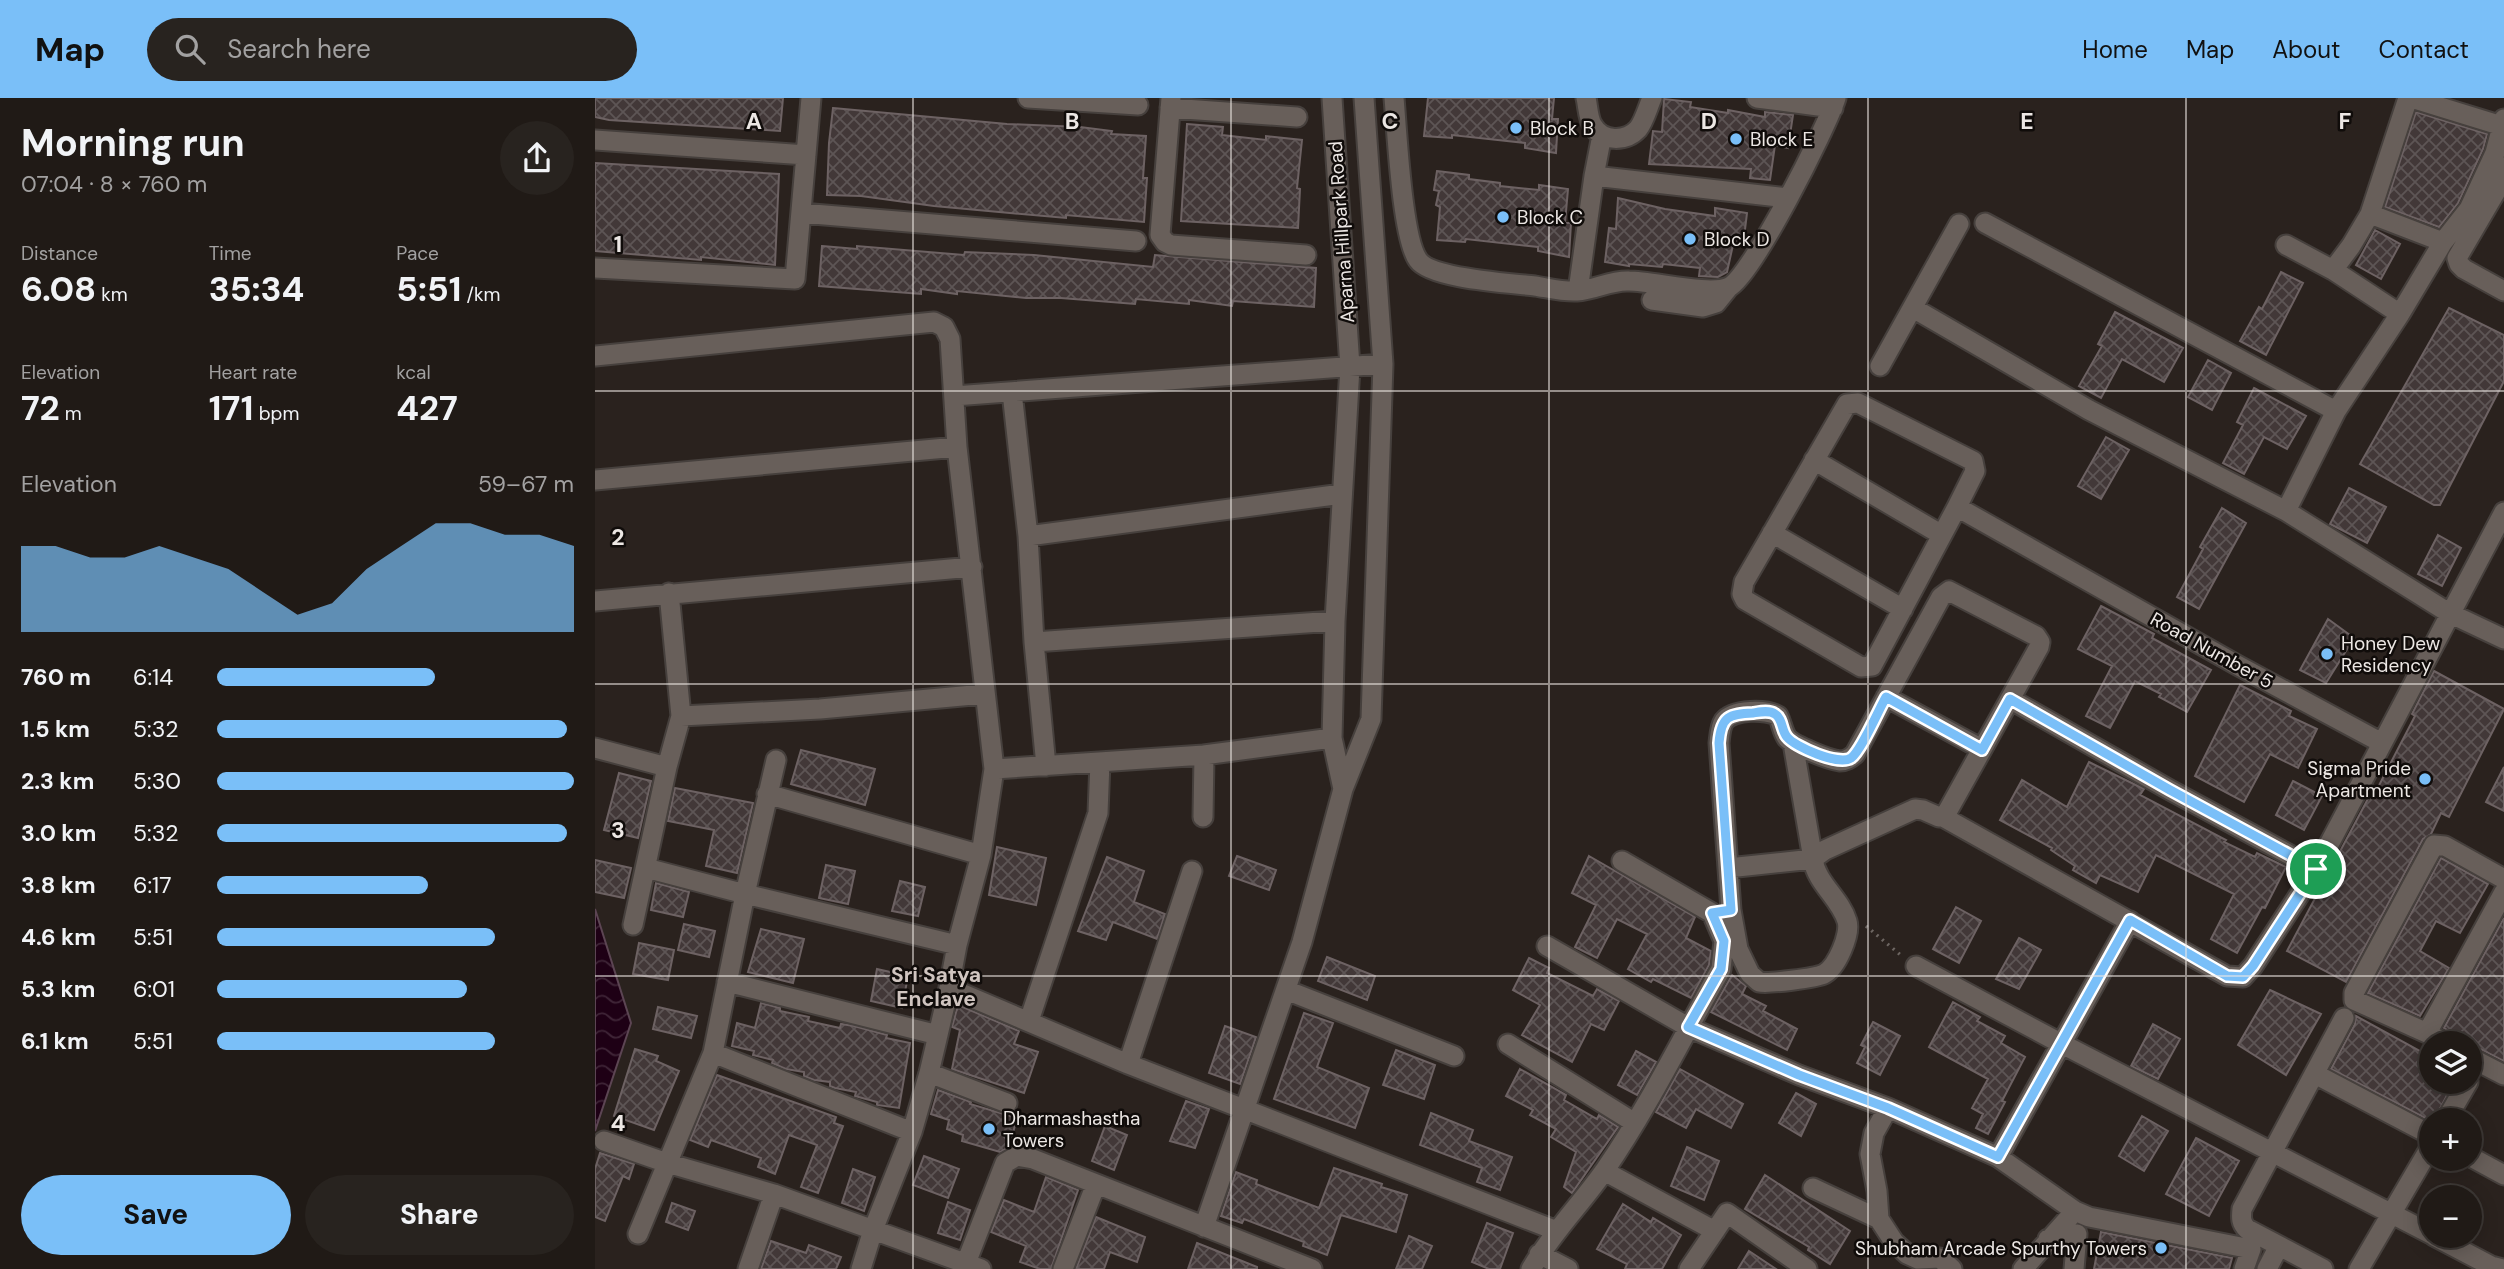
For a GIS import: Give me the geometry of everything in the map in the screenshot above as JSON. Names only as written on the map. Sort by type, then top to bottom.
[{"type":"street","points":[[595,268],[795,279],[811,98]]},
{"type":"street","points":[[1028,98],[1138,105]]},
{"type":"street","points":[[1394,98],[1409,237],[1419,263],[1432,270],[1465,278],[1578,291],[1629,281],[1708,289],[1729,287]]},
{"type":"street","points":[[1586,98],[1592,126],[1602,135],[1614,139],[1627,137],[1639,128],[1652,98]]},
{"type":"street","points":[[1652,300],[1703,307],[1717,303],[1753,259],[1788,198],[1834,103],[1757,98]]},
{"type":"street","points":[[2286,511],[2336,411],[2400,314],[2443,242],[2464,216],[2484,181],[2503,122],[2409,98],[2370,214],[2333,270]]},
{"type":"street","points":[[1333,104],[1365,102]]},
{"type":"street","name":"Aparna Hillpark Road","points":[[1204,1227],[1302,942],[1343,789],[1371,719],[1383,364],[1365,102]]},
{"type":"street","points":[[1297,117],[1170,103],[1160,235],[1171,245],[1306,256]]},
{"type":"street","name":"Aparna Hillpark Road","points":[[1333,104],[1350,367],[1335,621],[1332,738],[1343,789]]},
{"type":"street","points":[[1578,291],[1602,135]]},
{"type":"street","points":[[595,139],[806,155]]},
{"type":"street","points":[[2504,167],[2501,190],[2458,257],[2459,264],[2464,269],[2504,291]]},
{"type":"street","points":[[1594,176],[1788,198]]},
{"type":"street","points":[[801,214],[1136,241]]},
{"type":"street","points":[[2370,214],[2443,242]]},
{"type":"street","points":[[1985,223],[2336,411]]},
{"type":"street","points":[[1880,366],[1959,224]]},
{"type":"street","points":[[2286,245],[2333,270],[2400,314]]},
{"type":"street","points":[[1913,308],[2089,410],[2286,511],[2449,613],[2504,639]]},
{"type":"street","points":[[595,356],[934,322],[944,327],[950,339],[957,447],[994,769],[981,855],[957,945],[929,1073],[912,1132],[873,1230],[861,1269]]},
{"type":"street","points":[[954,396],[1383,364]]},
{"type":"street","points":[[1012,392],[1028,536],[1034,642],[1046,765]]},
{"type":"street","points":[[1852,402],[1973,461],[1975,471],[1957,507],[1875,661],[1867,668],[1749,604],[1742,594],[1744,582],[1814,460],[1843,408],[1852,402]]},
{"type":"street","points":[[595,480],[957,447]]},
{"type":"street","points":[[1814,460],[1942,535]]},
{"type":"street","points":[[1028,536],[1342,494]]},
{"type":"street","name":"Road Number 5","points":[[1957,507],[2237,665],[2382,743]]},
{"type":"street","points":[[1728,868],[1813,859],[1843,842],[1920,808],[1943,817],[2227,976],[2243,977],[2253,966],[2316,869],[2504,512]]},
{"type":"street","points":[[1772,533],[1903,609]]},
{"type":"street","points":[[595,601],[972,567]]},
{"type":"street","points":[[1568,1269],[1535,1262],[1604,1171],[1635,1123],[1721,969],[1724,941],[1721,911],[1728,868],[1719,743],[1722,725],[1729,716],[1768,712],[1778,716],[1784,733],[1793,743],[1832,760],[1845,761],[1851,758],[1941,597],[1949,591],[2038,638],[2039,647],[1943,817]]},
{"type":"street","points":[[633,925],[667,767],[681,716],[669,593]]},
{"type":"street","points":[[1034,642],[1335,621]]},
{"type":"street","points":[[681,716],[820,709],[984,694]]},
{"type":"street","points":[[1886,697],[1982,750]]},
{"type":"street","points":[[2010,699],[2316,869]]},
{"type":"street","points":[[994,769],[1204,755],[1332,738]]},
{"type":"street","points":[[1622,861],[1721,911],[1754,979],[1764,983],[1823,975],[1847,940],[1849,931],[1845,915],[1819,877],[1813,859],[1793,743]]},
{"type":"street","points":[[595,748],[667,767]]},
{"type":"street","points":[[1203,817],[1204,755]]},
{"type":"street","points":[[638,1234],[713,1054],[745,894],[776,760]]},
{"type":"street","points":[[1029,1021],[1098,813],[1100,762]]},
{"type":"street","points":[[767,794],[981,855]]},
{"type":"street","points":[[1806,820],[1843,842]]},
{"type":"street","points":[[2423,1031],[2354,1000],[2354,993],[2434,845],[2445,846],[2504,890],[2428,1031]]},
{"type":"street","points":[[646,868],[957,945]]},
{"type":"street","points":[[1128,1064],[1192,871]]},
{"type":"street","points":[[1998,1157],[2130,920]]},
{"type":"street","points":[[1547,946],[1688,1027],[1799,1075],[1888,1108],[1998,1157],[2078,1212],[2109,1221],[2251,1249],[2244,1269]]},
{"type":"street","points":[[1916,966],[2061,1044],[2419,1228]]},
{"type":"street","points":[[727,982],[938,1035]]},
{"type":"street","points":[[949,988],[1128,1064],[1557,1231]]},
{"type":"street","points":[[1286,990],[1454,1056]]},
{"type":"street","points":[[2323,1269],[2247,1229],[2241,1218],[2242,1209],[2344,1018]]},
{"type":"street","points":[[1508,1044],[1635,1123]]},
{"type":"street","points":[[713,1054],[912,1132]]},
{"type":"street","points":[[2482,1064],[2504,1075]]},
{"type":"street","points":[[929,1073],[1007,1103]]},
{"type":"street","points":[[2315,1074],[2419,1129]]},
{"type":"street","points":[[1888,1108],[1874,1133],[1870,1154],[1879,1219],[1894,1242],[1907,1254],[1919,1259],[1940,1258],[1952,1269]]},
{"type":"street","points":[[604,1141],[667,1163],[774,1194],[974,1266],[1005,1163],[1017,1156],[1034,1159],[1204,1227],[1287,1264],[1312,1269]]},
{"type":"street","points":[[2482,1163],[2504,1175]]},
{"type":"street","points":[[2360,1269],[2419,1166]]},
{"type":"street","points":[[1604,1171],[1714,1231]]},
{"type":"street","points":[[1063,1269],[1096,1184]]},
{"type":"street","points":[[1814,1188],[1879,1219]]},
{"type":"street","points":[[748,1269],[774,1194]]},
{"type":"street","points":[[2074,1269],[2064,1236],[2078,1212]]},
{"type":"street","points":[[1689,1269],[1727,1213],[1807,1269]]},
{"type":"street","points":[[2023,1269],[2064,1236],[2109,1221]]},
{"type":"street","points":[[2267,1269],[2279,1246]]},
{"type":"street","points":[[2457,1248],[2491,1266],[2504,1269]]},
{"type":"path","points":[[1845,915],[1876,932],[1916,966]]},
{"type":"water","points":[[595,909],[631,1023],[595,1131]]},
{"type":"building","points":[[595,98],[783,98],[780,131],[609,120],[595,117]]},
{"type":"building","name":"Block B","points":[[1428,98],[1554,98],[1552,119],[1558,119],[1556,153],[1525,148],[1525,143],[1452,135],[1452,138],[1424,136]]},
{"type":"building","name":"Block E","points":[[1664,99],[1691,102],[1690,107],[1728,113],[1728,110],[1765,117],[1765,112],[1793,115],[1788,148],[1775,145],[1770,180],[1750,178],[1751,169],[1649,164],[1653,131],[1662,132]]},
{"type":"building","points":[[833,108],[1007,124],[1080,127],[1112,131],[1111,134],[1146,136],[1144,222],[1066,215],[1066,218],[934,206],[861,196],[827,195]]},
{"type":"building","points":[[2416,112],[2487,134],[2483,149],[2458,203],[2439,227],[2385,207]]},
{"type":"building","points":[[1187,124],[1223,127],[1222,135],[1266,140],[1266,136],[1302,140],[1297,188],[1300,189],[1298,228],[1181,221]]},
{"type":"building","points":[[595,163],[779,174],[775,265],[701,257],[701,260],[595,251]]},
{"type":"building","name":"Block C","points":[[1437,171],[1469,175],[1469,179],[1500,183],[1500,186],[1539,190],[1539,185],[1568,189],[1565,223],[1571,223],[1569,257],[1538,251],[1538,247],[1466,239],[1465,242],[1437,240],[1440,207],[1436,205],[1439,191],[1434,190]]},
{"type":"building","name":"Block D","points":[[1618,198],[1665,209],[1715,216],[1715,208],[1747,213],[1743,246],[1733,245],[1727,272],[1718,277],[1699,276],[1700,268],[1663,264],[1662,267],[1629,266],[1605,262],[1609,228],[1616,229]]},
{"type":"building","points":[[2375,230],[2400,244],[2381,279],[2356,265]]},
{"type":"building","points":[[822,246],[857,249],[857,246],[964,255],[965,252],[1034,255],[1153,267],[1155,255],[1316,268],[1314,307],[1233,301],[1232,306],[1189,300],[1189,304],[1136,299],[1135,304],[957,291],[957,294],[921,289],[921,294],[819,286]]},
{"type":"building","points":[[2281,272],[2303,283],[2266,355],[2240,341],[2259,307],[2262,309]]},
{"type":"building","points":[[2449,308],[2504,335],[2504,381],[2440,505],[2434,505],[2360,464]]},
{"type":"building","points":[[2115,312],[2183,348],[2164,382],[2122,359],[2101,398],[2079,386],[2102,346],[2098,344]]},
{"type":"building","points":[[2208,360],[2231,373],[2212,410],[2188,397]]},
{"type":"building","points":[[2254,388],[2306,416],[2287,449],[2264,437],[2244,474],[2223,463],[2243,425],[2237,422]]},
{"type":"building","points":[[2106,437],[2129,450],[2101,499],[2078,486]]},
{"type":"building","points":[[2349,488],[2386,507],[2367,543],[2330,524]]},
{"type":"building","points":[[2222,508],[2246,523],[2199,609],[2177,597]]},
{"type":"building","points":[[2438,535],[2461,548],[2442,586],[2418,574]]},
{"type":"building","points":[[2101,606],[2154,634],[2152,638],[2211,670],[2187,712],[2159,697],[2161,694],[2135,681],[2110,728],[2086,716],[2112,666],[2078,649]]},
{"type":"building","name":"Honey Dew Residency","points":[[2328,619],[2354,638],[2326,683],[2300,670]]},
{"type":"building","points":[[2434,671],[2504,709],[2449,817],[2441,813],[2431,834],[2423,839],[2346,982],[2287,951],[2370,795],[2373,797],[2415,716],[2412,714]]},
{"type":"building","points":[[2240,685],[2291,711],[2289,716],[2317,729],[2298,768],[2270,754],[2244,802],[2195,776]]},
{"type":"building","points":[[801,750],[875,769],[865,805],[791,784]]},
{"type":"building","points":[[2089,762],[2144,789],[2140,795],[2226,840],[2224,842],[2255,857],[2257,853],[2286,867],[2237,953],[2211,939],[2234,894],[2156,855],[2138,892],[2100,875],[2096,883],[2073,870],[2075,866],[2051,850],[2052,848],[2000,820],[2022,780],[2067,807]]},
{"type":"building","points":[[2504,767],[2504,811],[2486,802]]},
{"type":"building","points":[[619,773],[651,781],[638,838],[604,830]]},
{"type":"building","points":[[2293,781],[2322,796],[2304,830],[2276,815]]},
{"type":"building","points":[[675,788],[753,803],[737,873],[706,866],[714,830],[668,821]]},
{"type":"building","points":[[997,847],[1046,858],[1036,905],[989,895]]},
{"type":"building","points":[[1237,856],[1276,870],[1269,890],[1229,876]]},
{"type":"building","points":[[1589,856],[1695,917],[1686,938],[1711,951],[1709,965],[1691,998],[1653,979],[1651,982],[1628,969],[1647,934],[1617,919],[1597,958],[1575,947],[1596,905],[1572,893]]},
{"type":"building","points":[[1107,857],[1144,871],[1134,902],[1165,914],[1157,939],[1113,922],[1106,940],[1078,931]]},
{"type":"building","points":[[2441,858],[2488,884],[2460,933],[2436,921],[2420,951],[2449,968],[2420,1016],[2368,993]]},
{"type":"building","points":[[595,860],[631,868],[624,898],[595,892]]},
{"type":"building","points":[[826,865],[855,871],[848,904],[819,898]]},
{"type":"building","points":[[900,881],[925,887],[918,916],[892,911]]},
{"type":"building","points":[[656,883],[689,892],[683,917],[651,910]]},
{"type":"building","points":[[1956,907],[1981,921],[1959,963],[1933,949]]},
{"type":"building","points":[[2504,918],[2504,1061],[2482,1050],[2482,1031],[2449,1031],[2444,1028]]},
{"type":"building","points":[[684,924],[715,931],[709,957],[678,950]]},
{"type":"building","points":[[761,929],[804,939],[793,983],[748,972]]},
{"type":"building","points":[[2019,938],[2041,950],[2019,989],[1996,979]]},
{"type":"building","points":[[639,943],[674,950],[668,980],[633,974]]},
{"type":"building","points":[[1327,957],[1375,976],[1367,1000],[1318,981]]},
{"type":"building","points":[[1529,958],[1549,968],[1547,973],[1593,996],[1597,989],[1619,1001],[1604,1030],[1591,1024],[1572,1062],[1522,1035],[1540,1005],[1513,990]]},
{"type":"building","points":[[877,969],[908,976],[902,1008],[871,1001]]},
{"type":"building","points":[[1732,975],[1746,986],[1742,994],[1766,1006],[1763,1011],[1797,1029],[1787,1050],[1711,1012]]},
{"type":"building","points":[[2270,990],[2321,1014],[2286,1075],[2238,1045]]},
{"type":"building","points":[[1953,1002],[1980,1017],[1977,1021],[2005,1036],[2001,1043],[2025,1057],[1988,1134],[1976,1128],[1983,1114],[1972,1108],[1988,1079],[1929,1047]]},
{"type":"building","points":[[761,1003],[780,1008],[780,1011],[809,1017],[808,1021],[840,1028],[841,1024],[854,1026],[887,1035],[886,1038],[910,1043],[899,1108],[877,1105],[877,1102],[855,1096],[856,1092],[835,1088],[830,1086],[830,1082],[814,1080],[804,1076],[804,1072],[786,1069],[772,1063],[773,1060],[753,1055],[754,1051],[732,1046],[737,1023],[755,1028]]},
{"type":"building","points":[[958,1005],[1019,1031],[1014,1044],[1038,1052],[1024,1093],[952,1069],[960,1030],[952,1027]]},
{"type":"building","points":[[658,1007],[697,1016],[691,1038],[653,1029]]},
{"type":"building","points":[[1304,1013],[1333,1023],[1317,1067],[1369,1088],[1355,1128],[1274,1099]]},
{"type":"building","points":[[2356,1016],[2419,1050],[2419,1094],[2448,1094],[2440,1108],[2419,1108],[2419,1115],[2331,1069],[2355,1024]]},
{"type":"building","points":[[1873,1022],[1900,1036],[1880,1075],[1857,1063],[1865,1047],[1861,1045]]},
{"type":"building","points":[[2153,1024],[2180,1039],[2158,1079],[2131,1066]]},
{"type":"building","points":[[1225,1026],[1256,1037],[1240,1084],[1209,1073]]},
{"type":"building","points":[[635,1049],[658,1056],[656,1061],[679,1071],[654,1130],[614,1116]]},
{"type":"building","points":[[1396,1050],[1435,1065],[1424,1099],[1383,1085]]},
{"type":"building","points":[[1636,1051],[1656,1062],[1637,1095],[1618,1085]]},
{"type":"building","points":[[1520,1069],[1566,1095],[1564,1100],[1597,1119],[1599,1115],[1618,1127],[1572,1193],[1564,1187],[1576,1152],[1551,1137],[1556,1129],[1530,1115],[1533,1110],[1506,1096]]},
{"type":"building","points":[[1680,1069],[1743,1104],[1731,1128],[1696,1109],[1686,1128],[1656,1112]]},
{"type":"building","points":[[717,1075],[836,1117],[834,1123],[843,1126],[818,1193],[801,1187],[817,1145],[789,1135],[775,1174],[758,1167],[761,1158],[711,1140],[708,1147],[690,1140]]},
{"type":"building","name":"Dharmashastha Towers","points":[[938,1090],[971,1102],[970,1104],[1017,1118],[1009,1147],[1000,1152],[962,1141],[963,1135],[947,1129],[949,1120],[931,1114]]},
{"type":"building","points":[[1796,1093],[1816,1104],[1801,1136],[1779,1123]]},
{"type":"building","points":[[1186,1101],[1209,1109],[1195,1148],[1170,1141]]},
{"type":"building","points":[[1431,1113],[1473,1130],[1469,1141],[1512,1157],[1500,1190],[1477,1182],[1482,1168],[1420,1145]]},
{"type":"building","points":[[2142,1116],[2168,1131],[2144,1171],[2119,1156]]},
{"type":"building","points":[[1105,1126],[1127,1135],[1114,1170],[1092,1161]]},
{"type":"building","points":[[2196,1138],[2239,1161],[2209,1216],[2166,1194]]},
{"type":"building","points":[[1687,1147],[1719,1161],[1704,1200],[1671,1186]]},
{"type":"building","points":[[600,1153],[634,1164],[629,1179],[623,1176],[605,1221],[595,1217],[595,1169]]},
{"type":"building","points":[[924,1156],[959,1169],[948,1198],[913,1185]]},
{"type":"building","points":[[1334,1168],[1407,1195],[1396,1232],[1341,1215],[1327,1255],[1303,1246],[1304,1242],[1244,1219],[1242,1223],[1221,1216],[1236,1172],[1257,1180],[1256,1184],[1319,1208]]},
{"type":"building","points":[[853,1169],[875,1177],[864,1211],[842,1203]]},
{"type":"building","points":[[1765,1175],[1850,1231],[1830,1264],[1808,1250],[1809,1247],[1745,1209]]},
{"type":"building","points":[[1046,1177],[1078,1190],[1051,1269],[1040,1269],[1020,1262],[1026,1246],[991,1232],[1004,1200],[1034,1212]]},
{"type":"building","points":[[948,1202],[970,1210],[960,1240],[938,1233]]},
{"type":"building","points":[[672,1203],[695,1211],[688,1230],[666,1222]]},
{"type":"building","points":[[1623,1204],[1651,1222],[1653,1218],[1681,1235],[1662,1269],[1625,1269],[1627,1264],[1597,1249]]},
{"type":"building","points":[[1096,1217],[1145,1237],[1137,1262],[1110,1252],[1104,1269],[1076,1269]]},
{"type":"building","points":[[1487,1223],[1513,1233],[1500,1269],[1489,1269],[1472,1262]]},
{"type":"building","name":"Shubham Arcade Spurthy Towers","points":[[2101,1232],[2232,1258],[2229,1269],[2094,1269]]},
{"type":"building","points":[[1409,1236],[1432,1246],[1422,1269],[1396,1269]]},
{"type":"building","points":[[771,1241],[806,1253],[809,1245],[841,1257],[836,1269],[761,1269]]},
{"type":"building","points":[[1197,1243],[1257,1267],[1257,1269],[1188,1269]]},
{"type":"building","points":[[1749,1251],[1776,1269],[1738,1269]]},
{"type":"place","name":"Block B","points":[[1516,128]]},
{"type":"place","name":"Block E","points":[[1736,139]]},
{"type":"place","name":"Block C","points":[[1503,217]]},
{"type":"place","name":"Block D","points":[[1690,239]]},
{"type":"place","name":"Honey Dew Residency","points":[[2327,654]]},
{"type":"place","name":"Sigma Pride Apartment","points":[[2425,779]]},
{"type":"place","name":"Dharmashastha Towers","points":[[989,1129]]},
{"type":"place","name":"Shubham Arcade Spurthy Towers","points":[[2161,1248]]},
{"type":"district","name":"Sri Satya Enclave","points":[[936,987]]},
{"type":"route","points":[[1886,697],[1982,750],[2010,699],[2316,869],[2253,966],[2243,977],[2227,976],[2130,920],[1998,1157],[1888,1108],[1799,1075],[1688,1027],[1721,969],[1724,941],[1712,913],[1731,910],[1719,743],[1724,721],[1735,714],[1774,713],[1780,720],[1784,733],[1793,743],[1832,760],[1845,761],[1855,754],[1886,697]]}]
